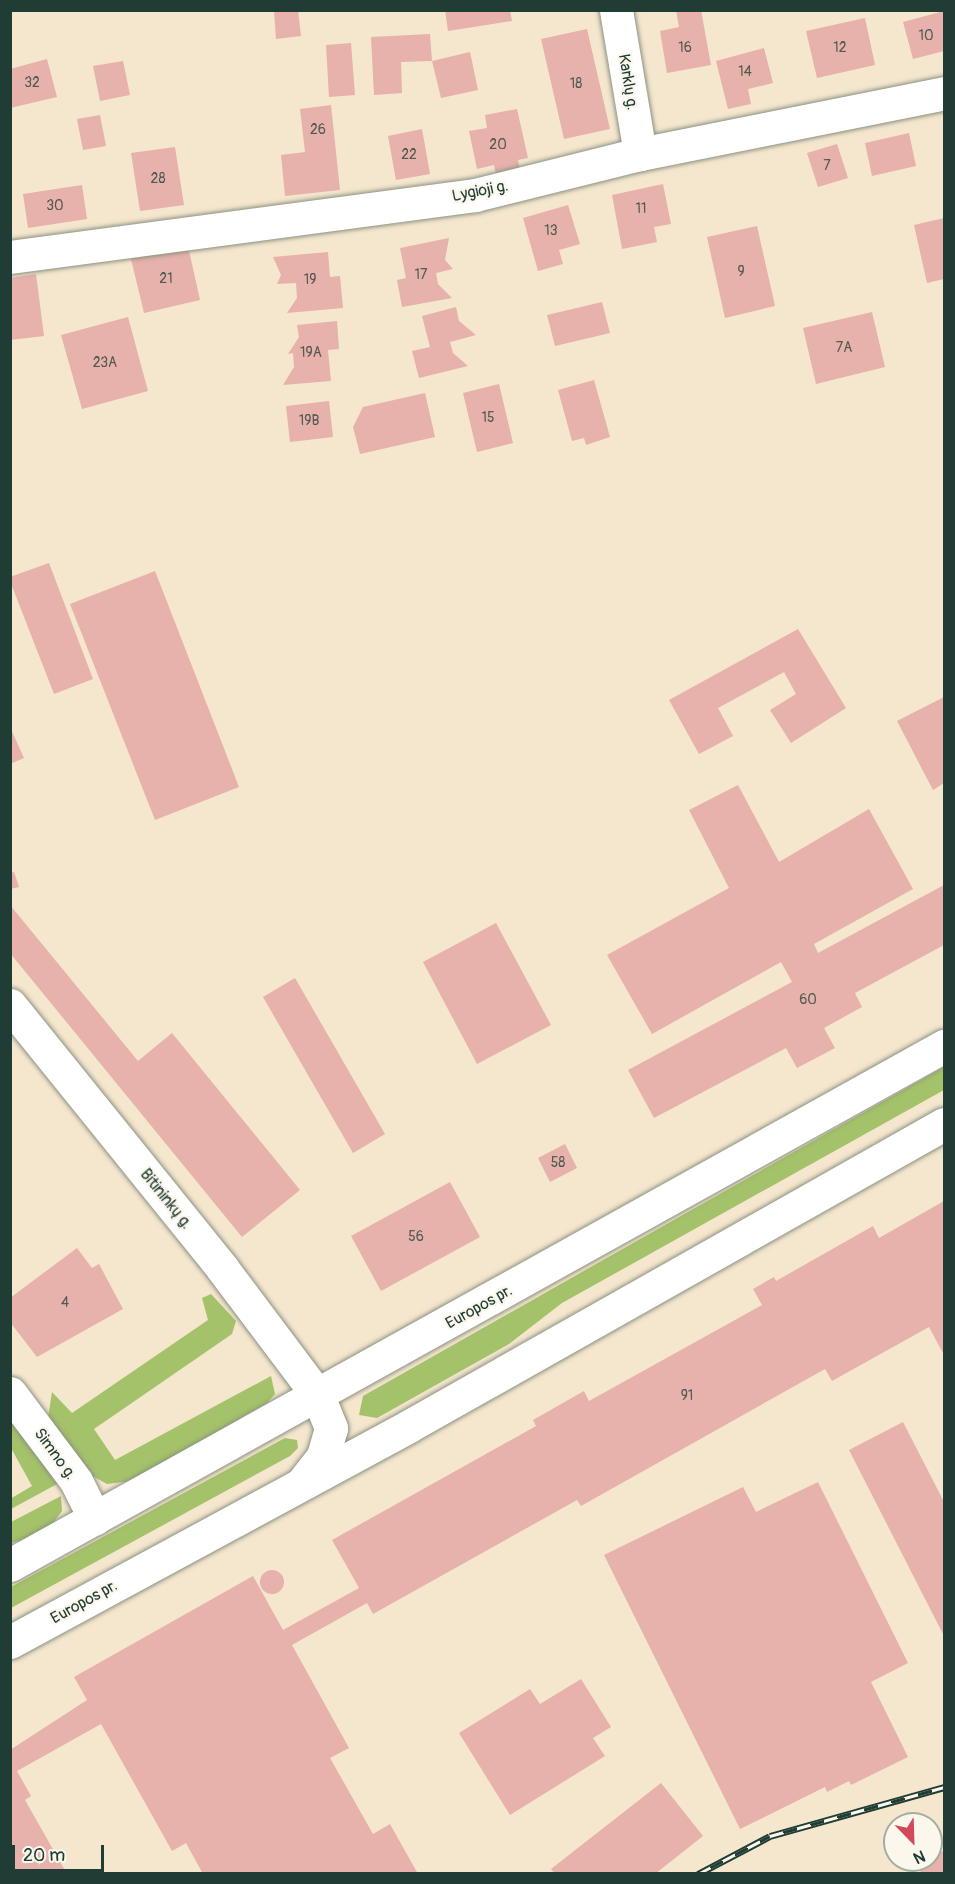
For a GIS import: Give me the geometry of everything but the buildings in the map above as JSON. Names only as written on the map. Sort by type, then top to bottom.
[{"type":"main road","name":"Karklų g.","points":[[616,10],[640,154]]},
{"type":"main road","name":"Lygioji g.","points":[[10,257],[475,195],[640,154],[945,93]]},
{"type":"main road","name":"Bitininkų g.","points":[[10,1005],[222,1268],[318,1396],[331,1428],[323,1456],[302,1483]]},
{"type":"main road","name":"Europos pr.","points":[[10,1565],[945,1046]]},
{"type":"main road","name":"Europos pr.","points":[[10,1642],[302,1483],[945,1124]]},
{"type":"main road","name":"Simno g.","points":[[10,1392],[76,1481],[95,1519]]},
{"type":"green space","points":[[944,1067],[944,1090],[562,1303],[509,1344],[377,1418],[359,1415],[363,1396]]},
{"type":"green space","points":[[211,1294],[236,1321],[232,1334],[94,1429],[115,1460],[271,1376],[275,1394],[267,1403],[131,1481],[107,1484],[89,1474],[48,1418],[52,1392],[72,1413],[208,1320],[202,1298]]},
{"type":"green space","points":[[11,1415],[59,1483],[11,1509],[10,1499],[32,1486],[11,1448]]},
{"type":"green space","points":[[285,1438],[297,1440],[298,1448],[290,1456],[11,1608],[11,1587]]},
{"type":"green space","points":[[61,1496],[62,1511],[51,1526],[42,1534],[11,1543],[11,1522]]},
{"type":"railway","points":[[698,1874],[770,1836],[944,1787]]}]
